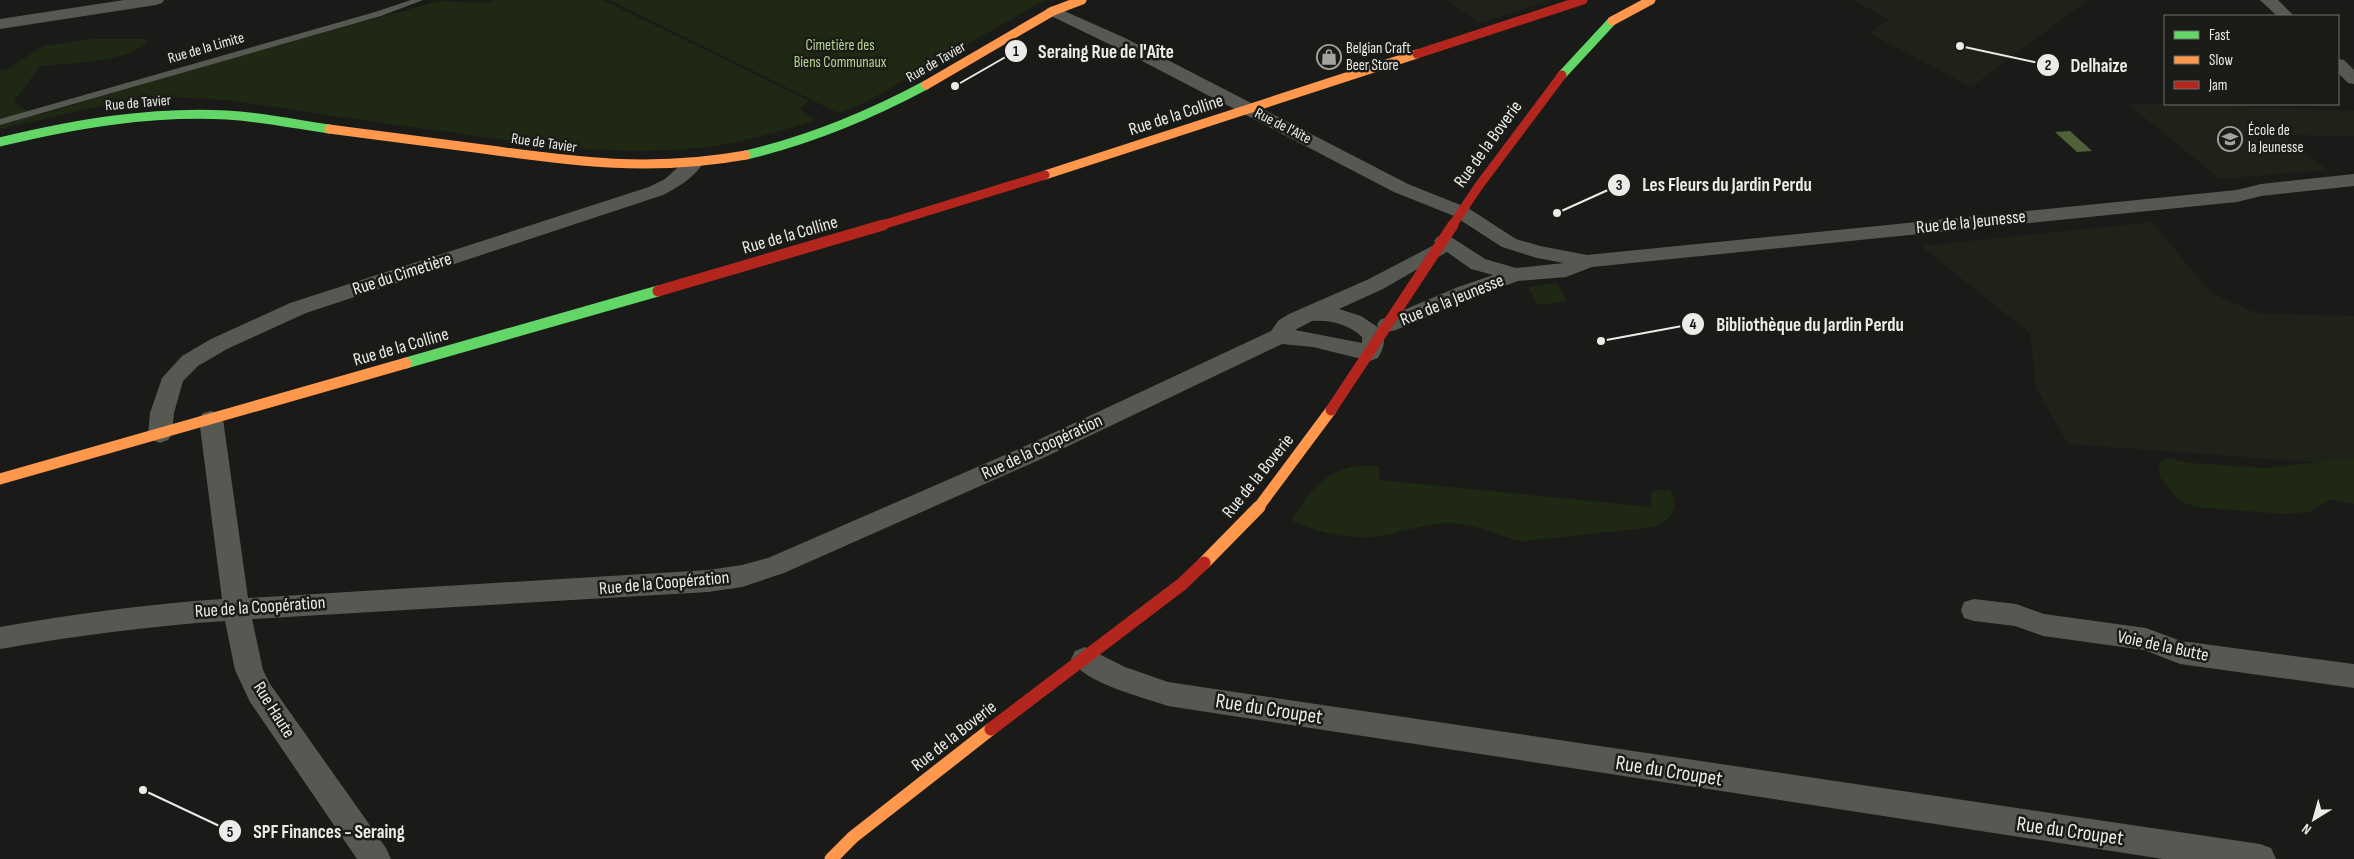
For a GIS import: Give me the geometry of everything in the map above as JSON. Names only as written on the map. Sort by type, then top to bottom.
[{"type":"street","points":[[0,9],[65,0]]},
{"type":"street","points":[[0,24],[156,0]]},
{"type":"street","name":"Rue de Tavier","points":[[0,142],[90,122],[123,118],[194,114],[228,115],[595,165],[644,168],[692,165],[761,152],[811,137],[862,118],[932,82],[1057,6],[1068,7],[1082,0]]},
{"type":"street","name":"Rue de la Colline","points":[[0,479],[847,237],[1250,109],[1583,0]]},
{"type":"street","name":"Rue de la Boverie","points":[[831,859],[853,837],[976,740],[1182,584],[1222,547],[1258,508],[1292,465],[1441,246],[1461,212],[1553,85],[1610,16],[1621,18],[1651,0]]},
{"type":"street","points":[[2268,0],[2285,15]]},
{"type":"street","name":"Rue de l'Aîte","points":[[1057,6],[1119,42],[1401,188],[1461,212]]},
{"type":"street","points":[[2339,65],[2354,79]]},
{"type":"street","name":"Rue du Cimetière","points":[[160,434],[162,413],[173,378],[190,361],[219,344],[298,308],[656,191],[672,183],[692,165]]},
{"type":"street","name":"Rue de la Jeunesse","points":[[1461,212],[1509,243],[1537,252],[1588,261],[2237,196],[2261,190],[2354,180]]},
{"type":"street","name":"Rue de la Jeunesse","points":[[1441,246],[1509,243]]},
{"type":"street","name":"Rue de la Jeunesse","points":[[1441,246],[1478,264],[1515,275]]},
{"type":"street","name":"Rue de la Coopération","points":[[1279,336],[1287,325],[1376,284],[1441,246]]},
{"type":"street","name":"Rue de la Jeunesse","points":[[1388,325],[1466,292],[1515,275],[1566,270],[1588,261]]},
{"type":"street","name":"Rue de la Coopération","points":[[0,638],[102,621],[236,607],[609,588],[742,576],[775,566],[1030,454],[1279,336],[1301,337],[1371,350],[1373,335],[1367,328],[1338,316],[1324,313],[1312,314]]},
{"type":"street","name":"Rue Haute","points":[[211,419],[236,607],[249,670],[260,693],[375,859]]},
{"type":"street","name":"Voie de la Butte","points":[[1974,610],[2016,615],[2043,625],[2146,639],[2180,652],[2354,676]]},
{"type":"street","name":"Rue du Croupet","points":[[1085,659],[1116,676],[1168,694],[2260,859]]},
{"type":"lane","name":"Rue de la Limite","points":[[0,122],[378,14],[419,0]]},
{"type":"shaded area","points":[[1446,0],[1551,0],[1480,23]]},
{"type":"shaded area","points":[[1852,0],[2088,0],[1971,87],[1869,33],[1889,19]]},
{"type":"shaded area","name":"École de la Jeunesse","points":[[2128,104],[2218,105],[2354,111],[2354,136],[2284,135],[2327,170],[2220,179]]},
{"type":"shaded area","points":[[2070,131],[2092,151],[2077,152],[2055,132]]},
{"type":"shaded area","points":[[2152,222],[2211,293],[2256,313],[2354,316],[2354,465],[2068,444],[2036,388],[2030,333],[1921,246]]},
{"type":"green space","points":[[494,0],[603,0],[810,101],[799,109],[816,120],[728,144],[668,150],[607,150],[517,142],[227,100],[173,97],[127,100],[0,129],[0,70],[6,70],[43,46],[89,39],[148,39],[141,47],[115,57],[40,66],[14,102],[35,116],[236,57],[439,1],[491,3]]},
{"type":"green space","name":"Cimetière des Biens Communaux","points":[[610,0],[1045,0],[866,102],[838,113]]},
{"type":"green space","points":[[1557,283],[1567,301],[1538,305],[1528,287]]},
{"type":"green space","points":[[2167,458],[2191,463],[2266,468],[2354,458],[2354,504],[2331,499],[2309,512],[2284,514],[2196,507],[2180,501],[2160,477],[2159,464]]},
{"type":"green space","points":[[1355,466],[1379,466],[1379,480],[1651,507],[1651,492],[1670,489],[1675,501],[1675,507],[1666,520],[1655,527],[1525,541],[1473,526],[1455,523],[1430,525],[1373,537],[1349,537],[1313,529],[1291,520],[1324,479]]},
{"type":"traffic: fast","points":[[1562,75],[1612,21]]},
{"type":"traffic: fast","points":[[746,155],[770,150],[839,127],[926,85]]},
{"type":"traffic: fast","points":[[0,142],[84,124],[169,115],[240,116],[329,129]]},
{"type":"traffic: fast","points":[[406,363],[658,291]]},
{"type":"traffic: slow","points":[[926,85],[1053,11],[1082,0]]},
{"type":"traffic: slow","points":[[1612,21],[1651,0]]},
{"type":"traffic: slow","points":[[1045,175],[1417,54]]},
{"type":"traffic: slow","points":[[329,129],[564,160],[624,165],[683,164],[746,155]]},
{"type":"traffic: slow","points":[[0,479],[406,363]]},
{"type":"traffic: slow","points":[[1204,563],[1258,508],[1331,410]]},
{"type":"traffic: slow","points":[[831,859],[853,837],[991,729]]},
{"type":"traffic: jam","points":[[1417,54],[1583,0]]},
{"type":"traffic: jam","points":[[1331,410],[1478,187],[1562,75]]},
{"type":"traffic: jam","points":[[658,291],[838,239],[1045,175]]},
{"type":"traffic: jam","points":[[991,729],[1182,584],[1204,563]]},
{"type":"place","name":"Delhaize","points":[[1960,46]]},
{"type":"place","name":"Belgian Craft Beer Store","points":[[1329,57]]},
{"type":"place","name":"Seraing Rue de l'Aîte","points":[[955,86]]},
{"type":"place","name":"École de la Jeunesse","points":[[2230,139]]},
{"type":"place","name":"Les Fleurs du Jardin Perdu","points":[[1557,213]]},
{"type":"place","name":"Bibliothèque du Jardin Perdu","points":[[1601,341]]},
{"type":"place","name":"SPF Finances - Seraing","points":[[143,790]]}]
